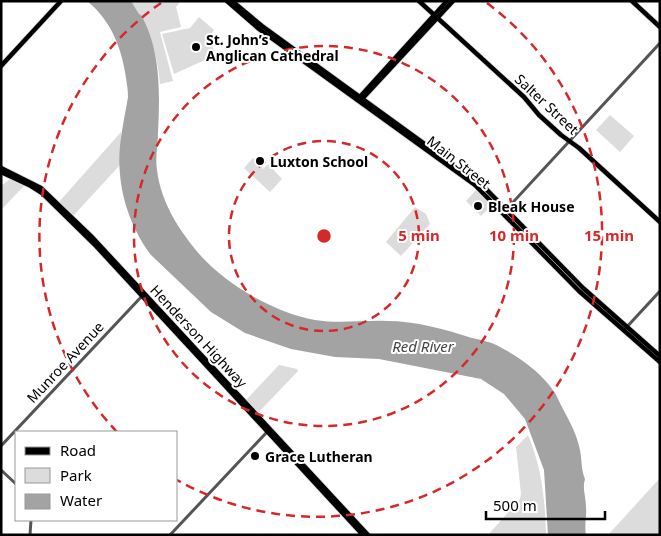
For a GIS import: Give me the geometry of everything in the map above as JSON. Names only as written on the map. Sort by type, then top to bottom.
[{"type":"main road","points":[[1,66],[62,1]]},
{"type":"main road","name":"Main Street","points":[[227,1],[259,29],[360,99]]},
{"type":"main road","name":"Main Street","points":[[232,1],[256,21],[484,191],[660,362]]},
{"type":"main road","name":"Salter Street","points":[[419,1],[524,97],[539,115],[660,222]]},
{"type":"main road","points":[[436,16],[447,1]]},
{"type":"main road","points":[[360,99],[452,1]]},
{"type":"main road","points":[[632,1],[660,27]]},
{"type":"main road","name":"Henderson Highway","points":[[1,170],[42,193],[96,246],[143,294],[363,535]]},
{"type":"main road","name":"Main Street","points":[[505,212],[579,291],[660,356]]},
{"type":"main road","points":[[533,244],[539,243]]},
{"type":"main road","points":[[538,249],[544,248]]},
{"type":"main road","name":"Henderson Highway","points":[[269,431],[368,535]]},
{"type":"street","points":[[505,212],[660,43]]},
{"type":"street","points":[[626,329],[660,291]]},
{"type":"street","name":"Munroe Avenue","points":[[1,446],[143,294]]},
{"type":"street","points":[[170,535],[269,431]]},
{"type":"street","points":[[1,470],[15,483]]},
{"type":"street","points":[[30,535],[31,521]]},
{"type":"green space","points":[[131,1],[181,1],[176,7],[181,27],[160,32],[173,81],[160,84],[158,66],[148,31],[141,15]]},
{"type":"green space","points":[[199,17],[214,30],[209,37],[216,55],[174,74],[162,34],[190,28]]},
{"type":"green space","points":[[610,115],[634,136],[620,152],[596,130]]},
{"type":"green space","points":[[121,132],[120,165],[73,216],[59,202]]},
{"type":"green space","points":[[253,158],[263,169],[268,164],[282,179],[270,192],[244,168]]},
{"type":"green space","points":[[10,179],[25,185],[1,210],[1,186]]},
{"type":"green space","name":"Bleak House","points":[[476,190],[492,205],[481,216],[466,201]]},
{"type":"green space","points":[[415,207],[426,214],[430,224],[401,256],[386,242]]},
{"type":"green space","points":[[279,365],[297,369],[298,371],[258,413],[246,400]]},
{"type":"green space","points":[[528,435],[537,460],[542,484],[546,535],[488,535],[520,499],[516,447]]},
{"type":"green space","points":[[660,478],[660,535],[608,535]]},
{"type":"water","name":"Red River","points":[[87,1],[131,1],[148,28],[158,72],[159,103],[156,161],[159,182],[167,205],[179,227],[201,256],[239,288],[269,305],[300,316],[324,321],[398,321],[430,326],[494,344],[523,361],[544,379],[555,393],[577,439],[585,479],[586,535],[548,535],[544,470],[525,419],[504,394],[481,379],[379,359],[335,357],[291,349],[245,333],[211,312],[151,255],[134,227],[121,185],[120,145],[128,97],[122,56],[109,26]]},
{"type":"place","name":"St. John’s Anglican Cathedral","points":[[196,47]]},
{"type":"place","name":"Luxton School","points":[[260,161]]},
{"type":"place","name":"Bleak House","points":[[478,206]]},
{"type":"place","name":"Grace Lutheran","points":[[255,456]]}]
